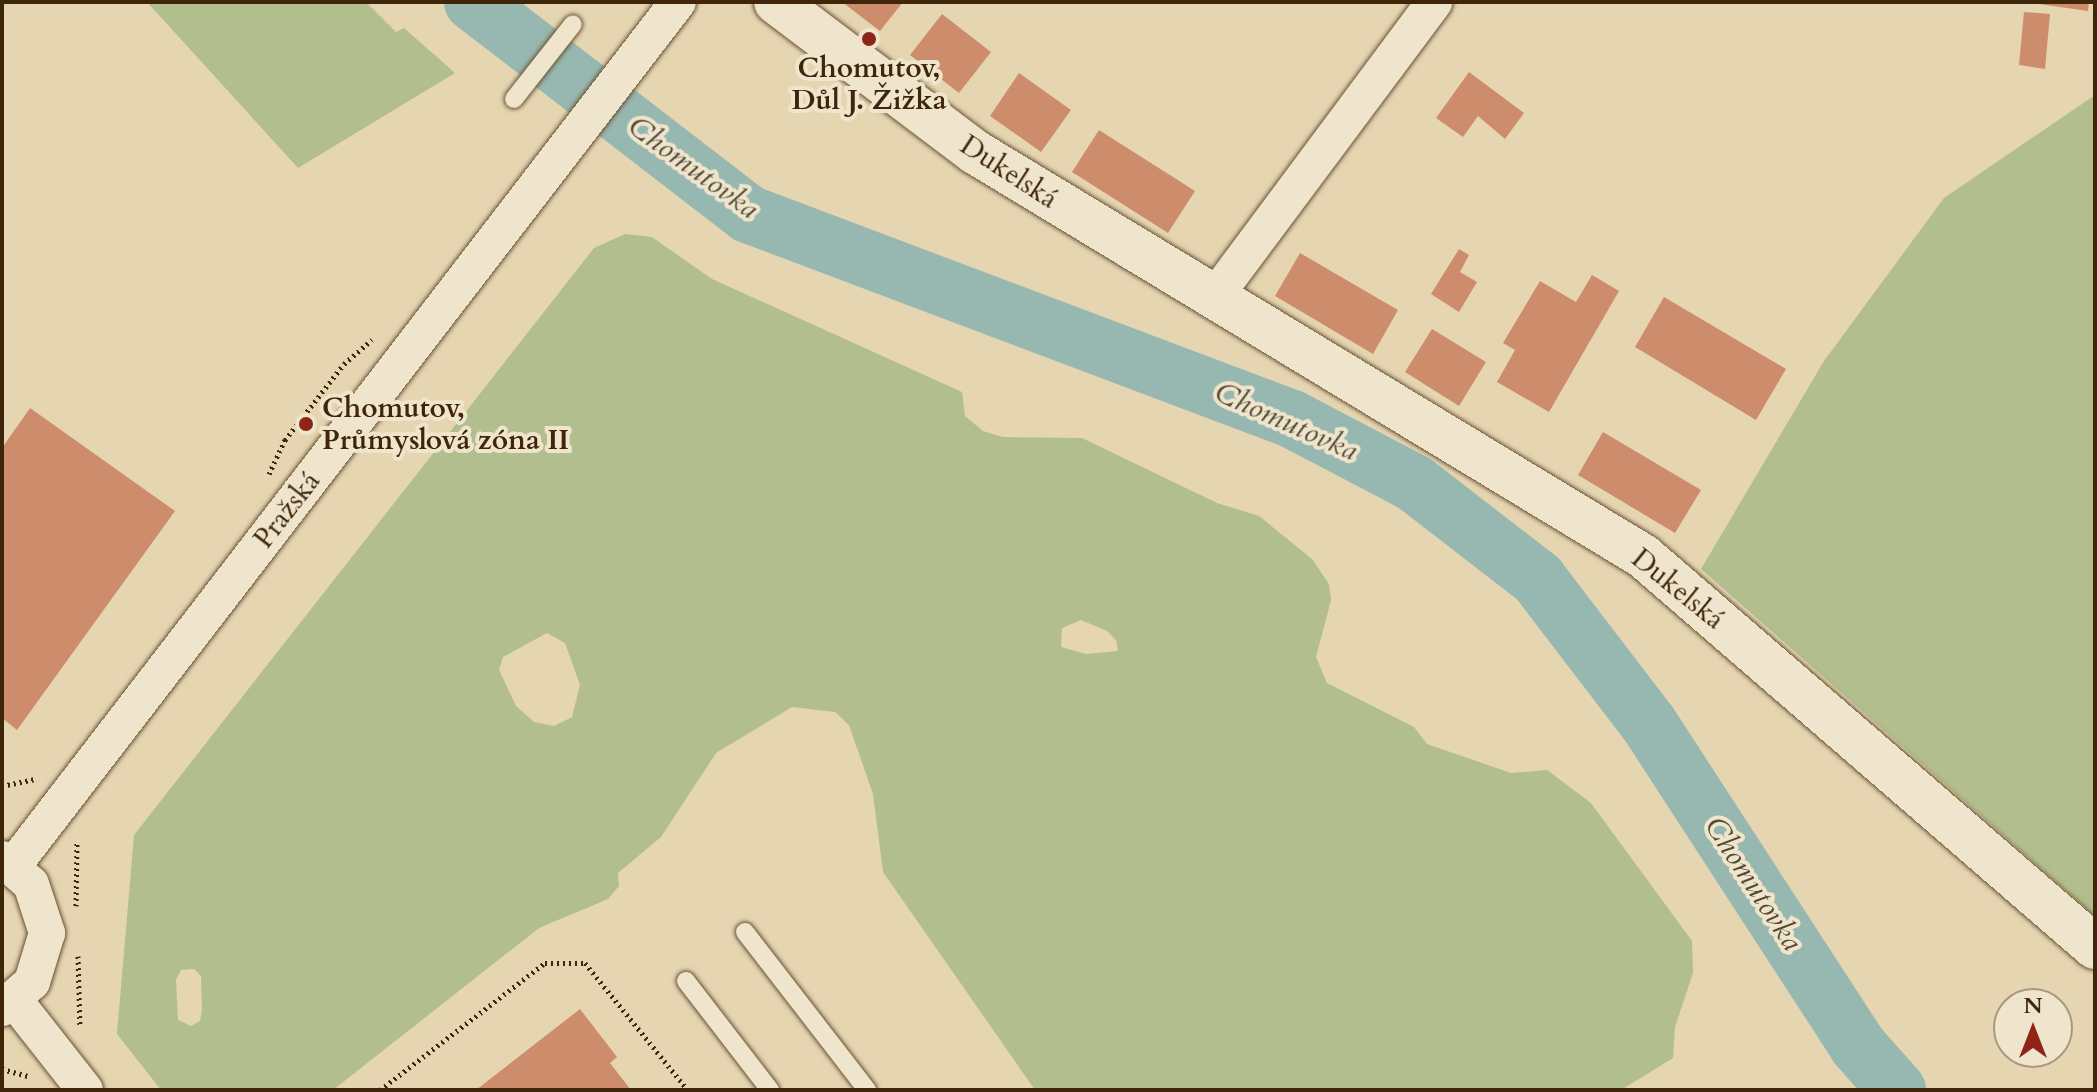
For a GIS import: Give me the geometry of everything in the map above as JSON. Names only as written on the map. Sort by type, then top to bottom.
[{"type":"street","name":"Pražská","points":[[85,1090],[8,1004],[32,982],[47,933],[31,884],[8,862],[678,2]]},
{"type":"street","name":"Dukelská","points":[[776,2],[975,152],[1213,299],[1643,556],[2095,947]]},
{"type":"street","points":[[1213,299],[1434,2]]},
{"type":"lane","points":[[514,99],[573,24]]},
{"type":"lane","points":[[745,932],[867,1090]]},
{"type":"lane","points":[[686,981],[770,1090]]},
{"type":"path","points":[[76,913],[75,854],[83,825]]},
{"type":"path","points":[[77,942],[80,1031]]},
{"type":"path","points":[[380,1090],[545,963],[585,963],[688,1090]]},
{"type":"path","points":[[2,1069],[28,1075],[34,1083]]},
{"type":"green space","points":[[147,2],[366,2],[396,32],[404,28],[455,73],[298,168]]},
{"type":"green space","points":[[2095,95],[2095,916],[1701,569],[1824,361],[1944,198]]},
{"type":"green space","points":[[625,234],[652,237],[712,279],[962,392],[965,416],[983,431],[1003,437],[1082,438],[1217,503],[1259,516],[1312,559],[1329,584],[1331,600],[1316,657],[1327,683],[1414,727],[1427,744],[1511,773],[1547,770],[1591,803],[1692,941],[1693,973],[1675,1027],[1673,1058],[1621,1090],[1035,1090],[883,872],[873,794],[849,725],[835,712],[792,707],[716,753],[661,837],[618,873],[619,886],[608,899],[539,928],[333,1090],[161,1090],[117,1034],[134,835],[594,248]],"holes":[[[1081,620],[1107,631],[1116,640],[1118,651],[1086,654],[1061,647],[1062,628]],[[547,633],[565,643],[580,685],[572,717],[554,726],[534,722],[516,706],[499,670],[503,657]],[[194,969],[201,976],[200,1021],[191,1026],[178,1020],[176,980],[181,970]]]},
{"type":"building","points":[[842,2],[903,2],[880,31]]},
{"type":"building","points":[[2025,2],[2089,2],[2088,11]]},
{"type":"building","points":[[2024,12],[2050,14],[2045,69],[2019,65]]},
{"type":"building","points":[[942,14],[991,52],[959,93],[910,55]]},
{"type":"building","points":[[1469,72],[1524,113],[1505,139],[1478,116],[1463,137],[1436,118]]},
{"type":"building","points":[[1019,73],[1071,110],[1041,152],[990,116]]},
{"type":"building","points":[[1099,130],[1195,191],[1168,233],[1072,172]]},
{"type":"building","points":[[1459,249],[1469,255],[1460,272],[1477,282],[1459,312],[1431,294]]},
{"type":"building","points":[[1300,253],[1398,310],[1373,354],[1275,296]]},
{"type":"building","points":[[1592,275],[1619,291],[1549,412],[1497,382],[1515,350],[1503,343],[1540,281],[1576,302]]},
{"type":"building","points":[[1664,297],[1786,369],[1756,420],[1635,347]]},
{"type":"building","points":[[1432,329],[1486,362],[1459,406],[1405,372]]},
{"type":"building","points":[[30,408],[175,511],[17,730],[2,718],[2,448]]},
{"type":"building","points":[[1603,432],[1701,490],[1675,533],[1578,475]]},
{"type":"building","points":[[580,1009],[617,1057],[610,1063],[631,1090],[476,1090]]},
{"type":"waterway","name":"Chomutovka","points":[[473,2],[748,214],[1292,419],[1414,483],[1538,579],[1649,724],[1858,1046],[1897,1090]]},
{"type":"place","name":"Chomutov, Důl J. Žižka","points":[[869,39]]},
{"type":"place","name":"Chomutov, Průmyslová zóna II","points":[[306,424]]}]
